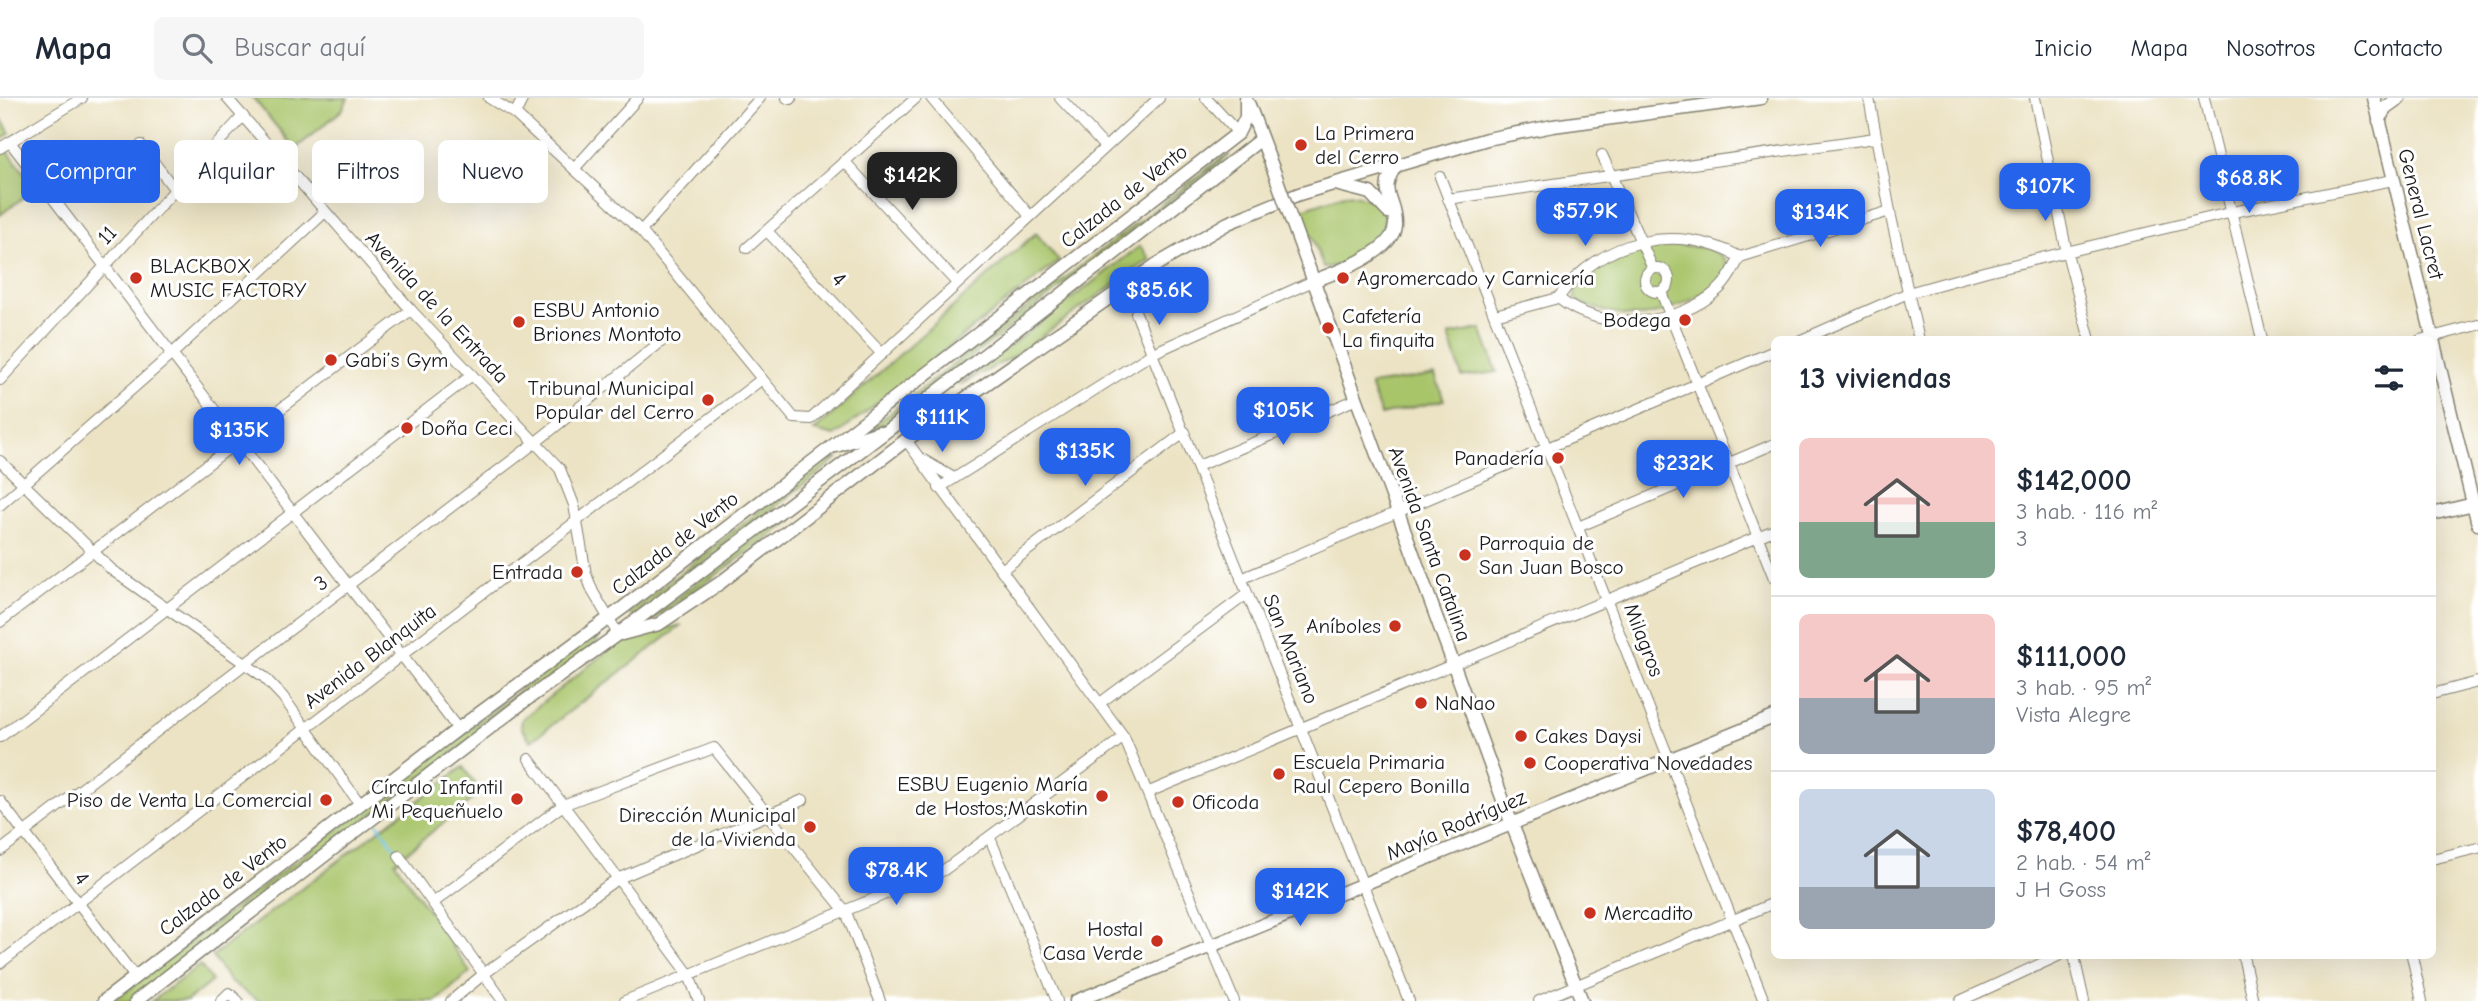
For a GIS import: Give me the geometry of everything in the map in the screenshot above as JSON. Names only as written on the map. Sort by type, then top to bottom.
[{"type":"main road","points":[[1246,98],[1245,117],[1238,133],[1254,133],[1261,139]]},
{"type":"main road","name":"Avenida Santa Catalina","points":[[1246,98],[1511,822],[1582,1001]]},
{"type":"main road","name":"Calzada de Vento","points":[[618,634],[659,624],[670,617],[720,583],[906,440],[1196,240],[1228,223],[1329,185],[1487,139],[1553,126],[1761,98]]},
{"type":"main road","name":"General Lacret","points":[[2374,98],[2426,336]]},
{"type":"main road","points":[[2379,121],[2385,108],[2399,98]]},
{"type":"main road","name":"Calzada de Vento","points":[[104,1001],[458,729],[608,619],[1238,133]]},
{"type":"main road","name":"Calzada de Vento","points":[[136,1001],[522,703],[892,427],[1261,139]]},
{"type":"main road","points":[[1313,281],[1372,254],[1392,235],[1395,225],[1386,187],[1397,164]]},
{"type":"main road","points":[[1329,185],[1360,188],[1378,199],[1391,221],[1383,245]]},
{"type":"main road","points":[[829,448],[937,409],[1011,368]]},
{"type":"main road","name":"General Lacret","points":[[2436,371],[2476,503],[2478,524]]},
{"type":"main road","points":[[2436,513],[2476,503]]},
{"type":"main road","name":"Mayía Rodríguez","points":[[1076,1001],[1771,718]]},
{"type":"street","points":[[0,148],[82,98]]},
{"type":"street","name":"Avenida de la Entrada","points":[[227,98],[411,310],[560,469],[568,484],[586,574],[618,634]]},
{"type":"street","points":[[489,98],[515,114],[641,230],[794,418],[811,419],[1158,98]]},
{"type":"street","points":[[515,114],[523,98]]},
{"type":"street","points":[[574,169],[638,98]]},
{"type":"street","points":[[641,230],[760,98]]},
{"type":"street","points":[[747,248],[916,98]]},
{"type":"street","points":[[931,98],[1029,215]]},
{"type":"street","points":[[1060,98],[1105,147]]},
{"type":"street","points":[[1206,98],[1238,133]]},
{"type":"street","points":[[1869,98],[1890,211],[1918,336]]},
{"type":"street","points":[[2035,98],[2067,253],[2089,336]]},
{"type":"street","points":[[2204,98],[2261,336]]},
{"type":"street","name":"11","points":[[221,140],[243,116]]},
{"type":"street","points":[[1448,199],[1875,138]]},
{"type":"street","points":[[10,142],[458,729]]},
{"type":"street","points":[[1602,155],[1653,269]]},
{"type":"street","points":[[844,161],[957,284]]},
{"type":"street","points":[[160,170],[174,189]]},
{"type":"street","name":"Milagros","points":[[1440,177],[1764,1001]]},
{"type":"street","points":[[1810,336],[1908,293],[2233,212],[2393,180]]},
{"type":"street","name":"11","points":[[0,380],[174,191]]},
{"type":"street","points":[[1558,298],[1581,311],[1618,320],[1649,321],[1671,315],[1710,297],[1727,281],[1740,257],[1890,211]]},
{"type":"street","points":[[0,505],[25,486],[172,354],[325,212]]},
{"type":"street","name":"4","points":[[767,231],[882,354]]},
{"type":"street","points":[[1495,315],[1558,298],[1584,267],[1595,260],[1642,243],[1669,239],[1700,240],[1720,246],[1740,257]]},
{"type":"street","points":[[1653,269],[1661,269],[1669,278],[1668,286],[1661,292],[1651,291],[1646,285],[1647,274],[1653,269]]},
{"type":"street","points":[[939,488],[952,477],[1153,353],[1313,281]]},
{"type":"street","points":[[1661,292],[1771,570]]},
{"type":"street","points":[[0,622],[411,310]]},
{"type":"street","name":"San Mariano","points":[[1136,313],[1365,884],[1409,1001]]},
{"type":"street","points":[[2434,336],[2478,325]]},
{"type":"street","name":"3","points":[[0,851],[536,442],[662,341]]},
{"type":"street","points":[[1241,579],[1771,352]]},
{"type":"street","points":[[0,737],[472,375]]},
{"type":"street","name":"Avenida Blanquita","points":[[0,963],[762,379]]},
{"type":"street","points":[[1198,466],[1356,399]]},
{"type":"street","points":[[1003,569],[1185,432]]},
{"type":"street","points":[[906,440],[1124,737],[1234,1001]]},
{"type":"street","points":[[1578,527],[1771,445]]},
{"type":"street","points":[[916,456],[952,477]]},
{"type":"street","points":[[0,461],[112,570],[247,664],[283,697],[360,804]]},
{"type":"street","points":[[1149,792],[1771,531]]},
{"type":"street","points":[[1100,704],[1247,594]]},
{"type":"street","points":[[2436,693],[2478,682]]},
{"type":"street","points":[[625,1001],[944,870],[1124,737]]},
{"type":"street","points":[[433,902],[563,805],[714,748],[770,814],[846,912],[880,1001]]},
{"type":"street","points":[[529,759],[688,973],[699,1001]]},
{"type":"street","points":[[451,1001],[485,973],[617,879],[803,800]]},
{"type":"street","name":"4","points":[[0,801],[135,977]]},
{"type":"street","points":[[990,838],[1057,1001]]},
{"type":"street","points":[[2436,858],[2478,848]]},
{"type":"street","points":[[399,856],[503,1001]]},
{"type":"street","points":[[1539,1001],[1771,904]]},
{"type":"street","points":[[1961,1001],[2052,959]]},
{"type":"street","points":[[2075,959],[2084,1001]]},
{"type":"street","points":[[2244,959],[2253,1001]]},
{"type":"street","points":[[2413,959],[2422,1001]]},
{"type":"street","points":[[225,997],[238,1001]]},
{"type":"green space","points":[[253,98],[348,98],[342,110],[298,147],[298,140],[288,140]]},
{"type":"green space","points":[[0,117],[10,133],[0,141]]},
{"type":"green space","points":[[0,141],[21,168],[21,199],[0,215]]},
{"type":"green space","points":[[1230,155],[887,423],[863,434],[1220,159]]},
{"type":"green space","points":[[1347,194],[1369,200],[1381,209],[1384,221],[1381,234],[1372,246],[1358,257],[1323,267],[1302,209]]},
{"type":"green space","points":[[1036,233],[1059,261],[835,436],[814,431]]},
{"type":"green space","points":[[1666,244],[1704,248],[1718,254],[1723,258],[1726,269],[1722,279],[1696,298],[1649,315],[1615,314],[1576,300],[1575,291],[1605,265],[1627,254]]},
{"type":"green space","points":[[1140,246],[1150,259],[1011,358],[959,385]]},
{"type":"green space","points":[[1481,329],[1497,372],[1462,377],[1449,335]]},
{"type":"green space","points":[[1435,375],[1444,400],[1381,415],[1370,385]]},
{"type":"green space","points":[[839,457],[633,617],[629,613],[821,463]]},
{"type":"green space","points":[[793,510],[791,521],[655,619],[644,623]]},
{"type":"green space","points":[[682,625],[531,741],[521,727],[522,719],[626,636]]},
{"type":"green space","points":[[592,635],[598,639],[597,642],[129,1001],[113,1001]]},
{"type":"green space","points":[[463,767],[481,792],[395,862],[470,972],[436,1001],[259,1001],[230,982],[212,956]]},
{"type":"green space","points":[[200,965],[212,981],[187,1001],[152,1001]]},
{"type":"waterway","points":[[378,824],[396,849]]},
{"type":"place","name":"La Primera del Cerro","points":[[1301,145]]},
{"type":"place","name":"BLACKBOX MUSIC FACTORY","points":[[136,278]]},
{"type":"place","name":"Agromercado y Carnicería","points":[[1343,278]]},
{"type":"place","name":"Bodega","points":[[1685,320]]},
{"type":"place","name":"ESBU Antonio Briones Montoto","points":[[519,322]]},
{"type":"place","name":"Cafetería La finquita","points":[[1328,328]]},
{"type":"place","name":"Gabi’s Gym","points":[[331,360]]},
{"type":"place","name":"Tribunal Municipal Popular del Cerro","points":[[708,400]]},
{"type":"place","name":"Doña Ceci","points":[[407,428]]},
{"type":"place","name":"Panadería","points":[[1558,458]]},
{"type":"place","name":"Parroquia de San Juan Bosco","points":[[1465,555]]},
{"type":"place","name":"Entrada","points":[[577,572]]},
{"type":"place","name":"Aníboles","points":[[1395,626]]},
{"type":"place","name":"NaNao","points":[[1421,703]]},
{"type":"place","name":"Cakes Daysi","points":[[1521,736]]},
{"type":"place","name":"Cooperativa Novedades","points":[[1530,763]]},
{"type":"place","name":"Escuela Primaria Raul Cepero Bonilla","points":[[1279,774]]},
{"type":"place","name":"ESBU Eugenio María de Hostos;Maskotin","points":[[1102,796]]},
{"type":"place","name":"Círculo Infantil Mi Pequeñuelo","points":[[517,799]]},
{"type":"place","name":"Piso de Venta La Comercial","points":[[326,800]]},
{"type":"place","name":"Oficoda","points":[[1178,802]]},
{"type":"place","name":"Dirección Municipal de la Vivienda","points":[[810,827]]},
{"type":"place","name":"Mercadito","points":[[1590,913]]},
{"type":"place","name":"Hostal Casa Verde","points":[[1157,941]]}]
